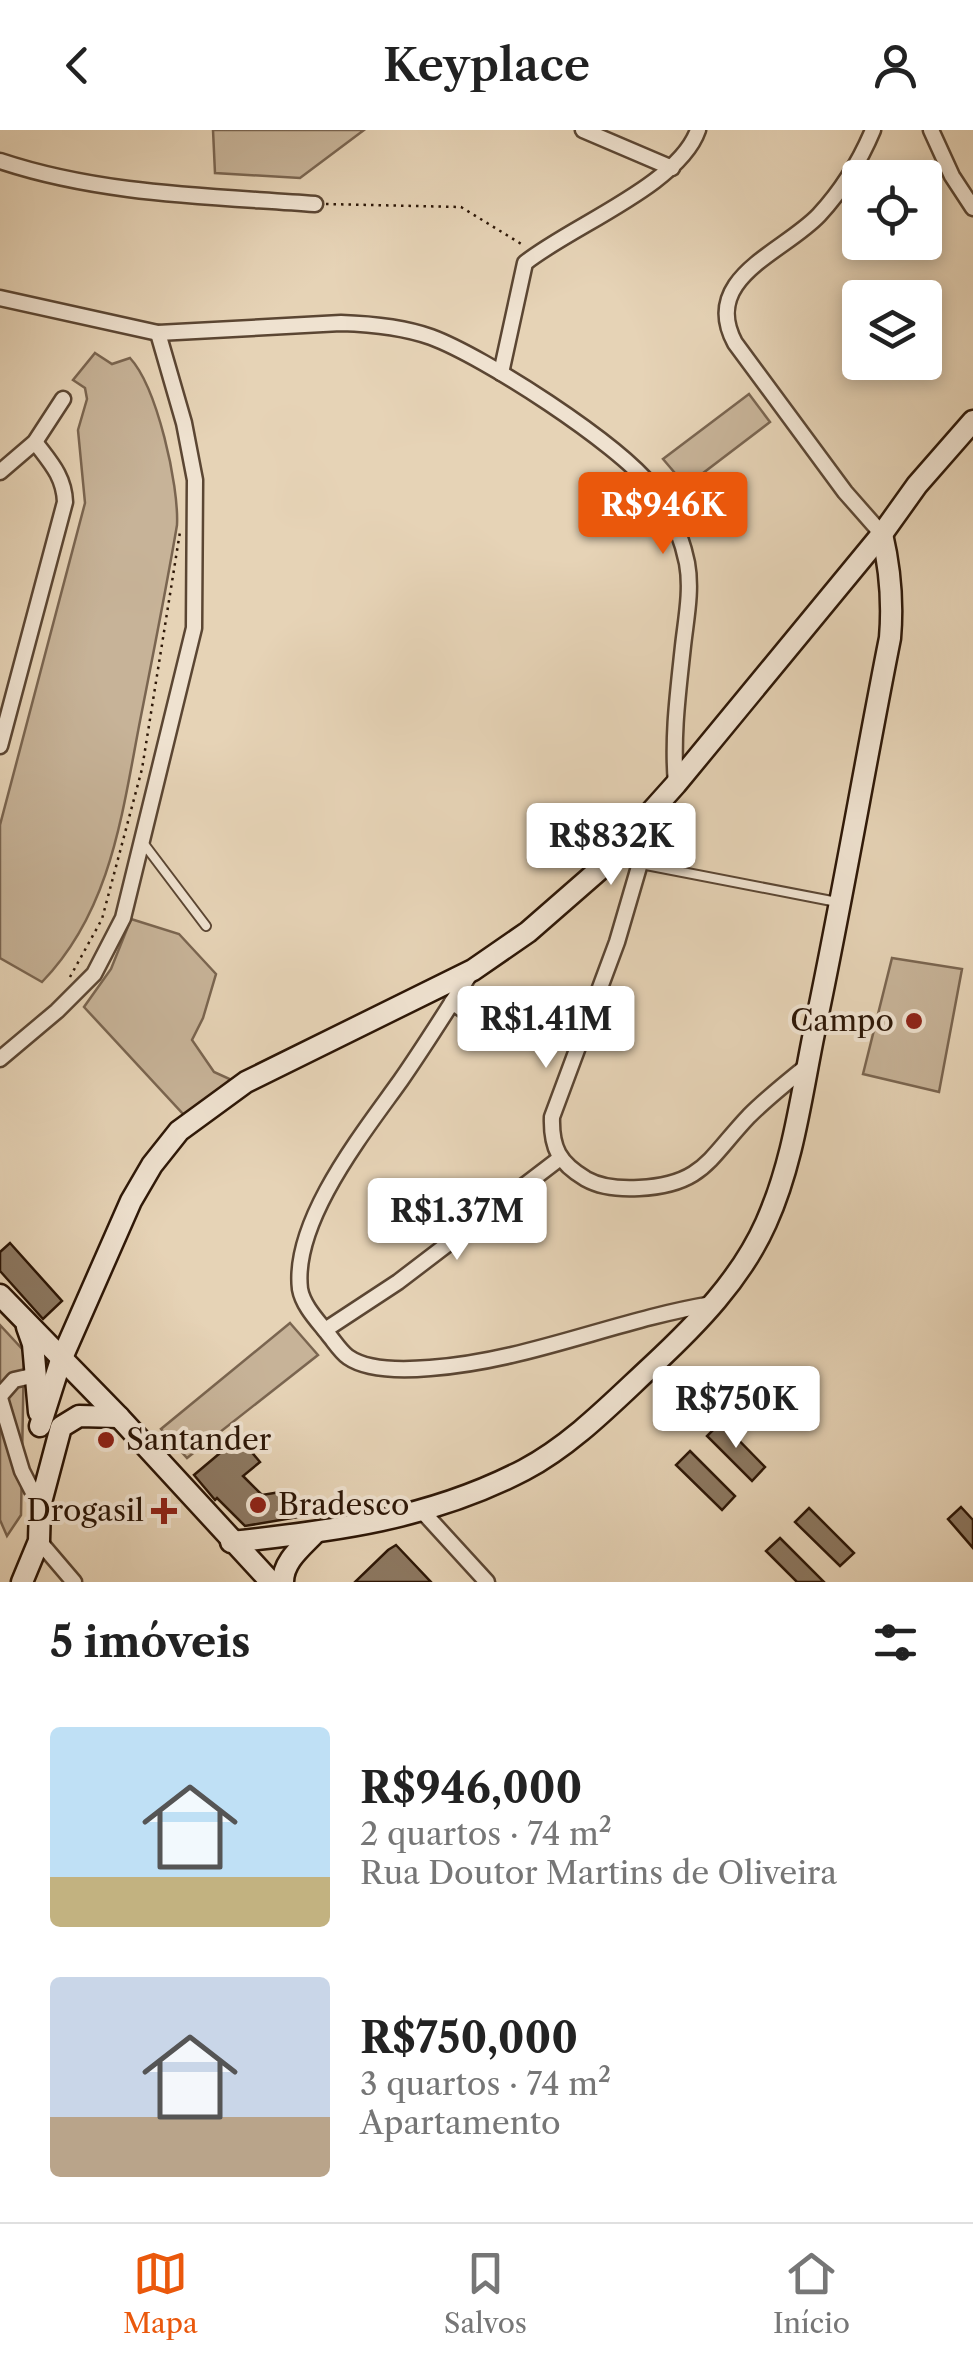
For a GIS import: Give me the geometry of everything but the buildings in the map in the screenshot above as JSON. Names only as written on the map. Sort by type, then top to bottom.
[{"type":"street","points":[[583,130],[672,168]]},
{"type":"street","points":[[501,373],[525,262],[672,168],[686,154],[698,130]]},
{"type":"street","points":[[231,1542],[316,1533],[423,1512],[524,1470],[562,1444],[676,1344],[731,1282],[764,1227],[792,1142],[841,903],[890,638],[889,576],[882,534],[845,492],[735,343],[726,304],[735,283],[817,216],[854,168],[873,130]]},
{"type":"street","points":[[930,130],[973,208]]},
{"type":"street","points":[[0,161],[44,176],[114,188],[315,204]]},
{"type":"street","points":[[0,298],[158,333],[372,324],[430,336],[501,373],[630,464],[651,485],[679,532],[688,567],[674,728],[676,784]]},
{"type":"street","points":[[0,1058],[58,1011],[94,974],[123,918],[194,628],[195,480],[184,424],[158,333]]},
{"type":"street","points":[[0,472],[35,442],[63,399]]},
{"type":"street","points":[[40,1426],[61,1360],[131,1202],[152,1165],[179,1131],[246,1082],[473,970],[528,932],[599,870],[676,784],[882,534],[917,485],[973,422]]},
{"type":"street","points":[[0,746],[64,502],[64,486],[58,472],[35,442]]},
{"type":"street","points":[[658,804],[617,942],[552,1117],[552,1139],[559,1159],[587,1180],[601,1185],[624,1188],[675,1184],[710,1162],[748,1118],[807,1066]]},
{"type":"street","points":[[473,970],[357,1139],[322,1200],[300,1275],[301,1294],[325,1330],[345,1354],[364,1364],[426,1368],[537,1350],[658,1313],[712,1304]]},
{"type":"street","points":[[452,1002],[504,1038]]},
{"type":"street","points":[[325,1330],[398,1282],[559,1159]]},
{"type":"street","points":[[0,1295],[271,1582]]},
{"type":"street","points":[[25,1320],[33,1344],[47,1473]]},
{"type":"street","points":[[36,1374],[14,1380],[0,1397],[22,1470],[40,1506]]},
{"type":"street","points":[[22,1582],[38,1542],[40,1506],[62,1427],[70,1419],[89,1414],[119,1417]]},
{"type":"street","points":[[423,1512],[488,1582]]},
{"type":"street","points":[[283,1582],[283,1573],[292,1557],[316,1533]]},
{"type":"street","points":[[38,1542],[74,1582]]},
{"type":"lane","points":[[144,844],[206,926]]},
{"type":"lane","points":[[642,864],[841,903]]},
{"type":"path","points":[[315,204],[460,207],[536,254]]},
{"type":"path","points":[[64,985],[102,919],[142,770],[180,529]]},
{"type":"shaded area","points":[[213,130],[364,130],[300,178],[215,173]]},
{"type":"shaded area","points":[[95,353],[112,364],[130,358],[140,372],[157,413],[170,462],[177,525],[127,791],[110,860],[84,924],[42,982],[0,958],[0,825],[85,503],[78,430],[87,399],[85,388],[73,380]]},
{"type":"shaded area","points":[[749,394],[770,422],[686,486],[663,459]]},
{"type":"shaded area","points":[[131,919],[179,934],[216,974],[192,1040],[214,1072],[234,1081],[185,1116],[84,1007],[111,969]]},
{"type":"shaded area","name":"Campo","points":[[892,958],[962,969],[939,1092],[863,1074]]},
{"type":"shaded area","points":[[290,1323],[318,1355],[187,1458],[161,1429]]},
{"type":"shaded area","points":[[0,1325],[24,1351],[21,1515],[7,1536],[0,1520]]},
{"type":"place","name":"Campo","points":[[914,1021]]},
{"type":"place","name":"Santander","points":[[106,1440]]},
{"type":"place","name":"Bradesco","points":[[258,1505]]},
{"type":"place","name":"Drogasil","points":[[164,1511]]}]
